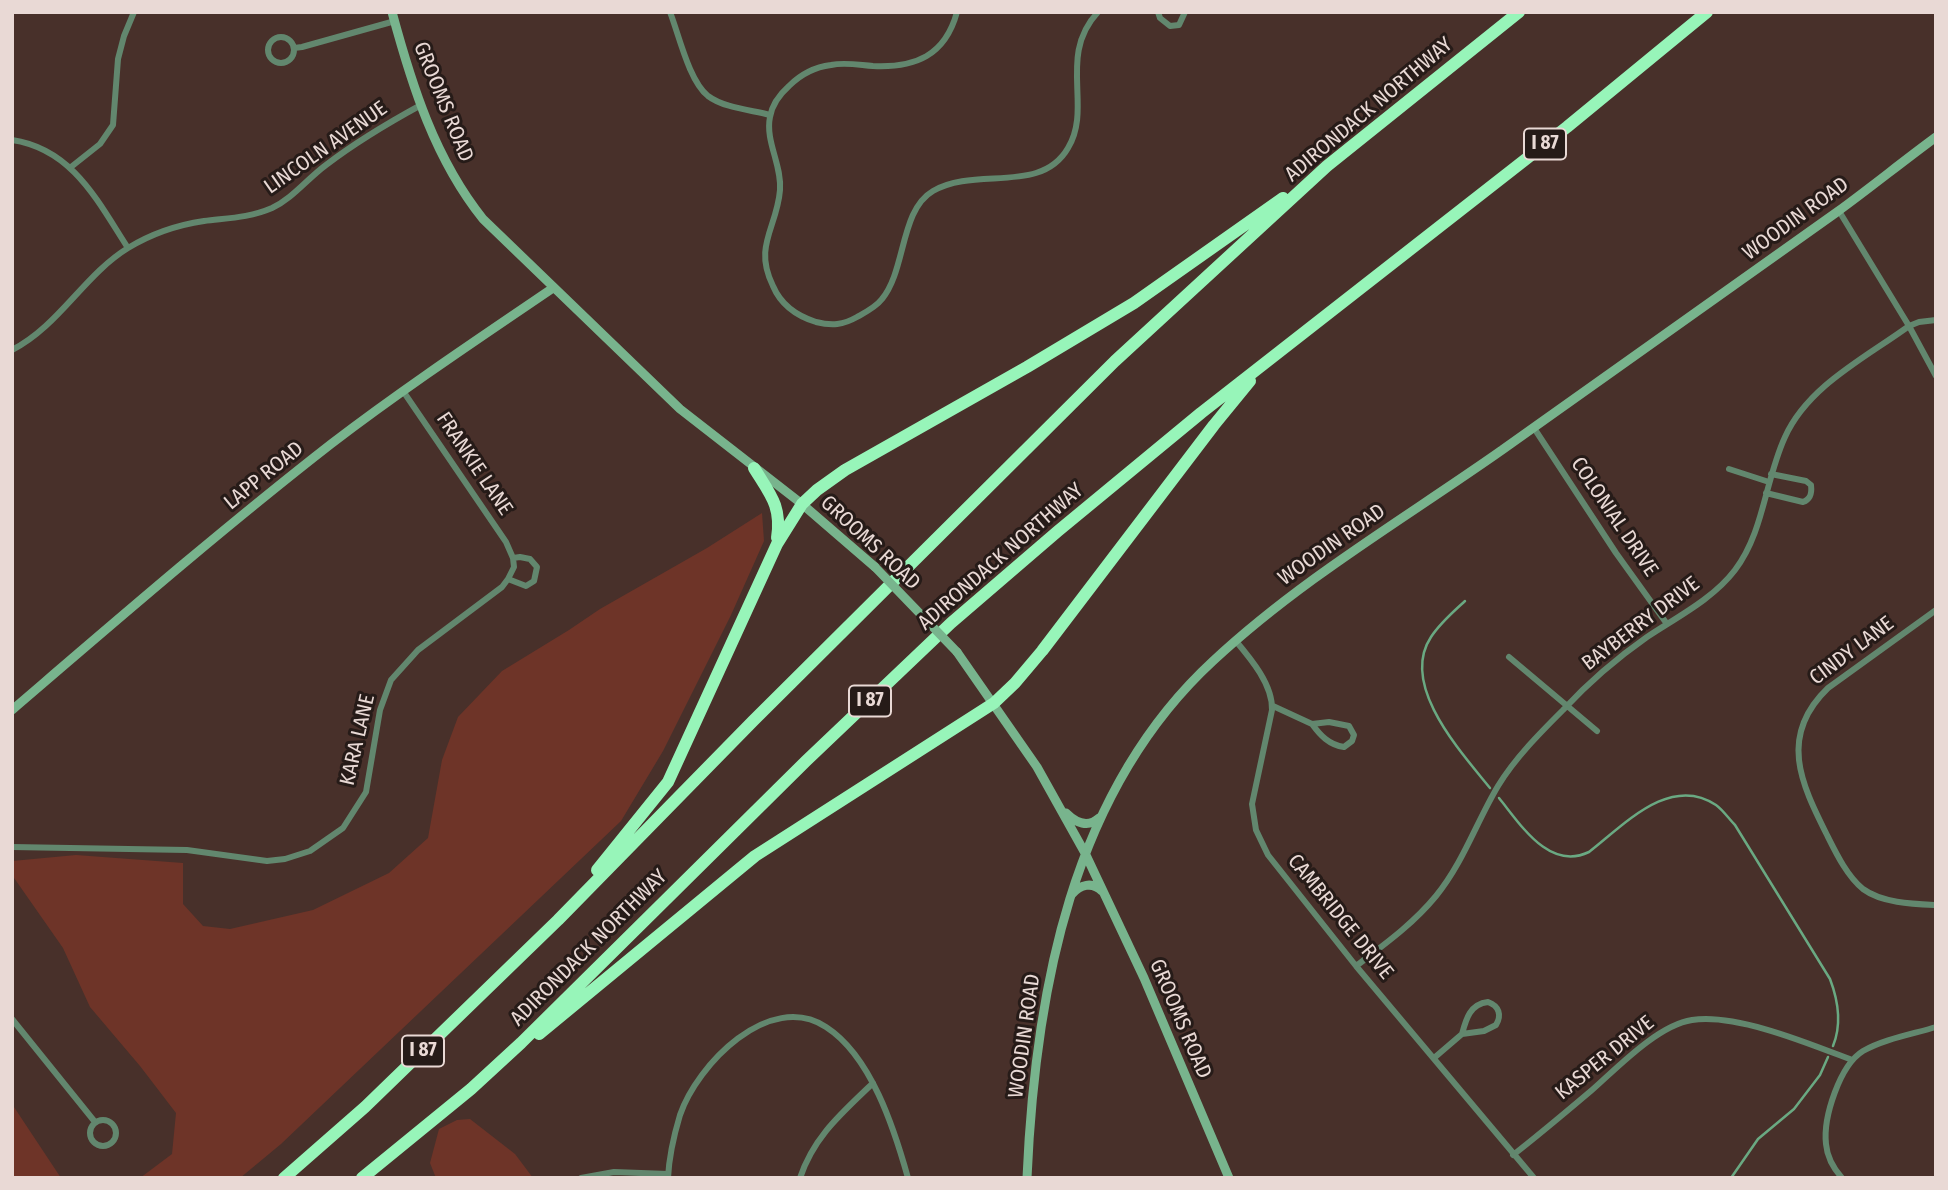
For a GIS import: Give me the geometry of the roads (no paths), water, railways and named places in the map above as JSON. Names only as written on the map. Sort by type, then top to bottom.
[{"type":"highway","name":"ADIRONDACK NORTHWAY","points":[[284,1178],[365,1107],[558,920],[1060,413],[1327,166],[1519,12]]},
{"type":"highway","name":"ADIRONDACK NORTHWAY","points":[[362,1178],[494,1068],[806,761],[951,623],[1058,531],[1268,360],[1643,67],[1707,12]]},
{"type":"highway","points":[[558,920],[668,782],[776,544],[802,504],[817,489],[845,470],[1134,303],[1327,166]]},
{"type":"highway","points":[[494,1068],[510,1058],[755,856],[994,703],[1042,651],[1214,425],[1268,360]]},
{"type":"highway","points":[[754,468],[779,513],[776,544]]},
{"type":"street","points":[[71,167],[100,144],[113,125],[118,59],[134,12]]},
{"type":"street","points":[[670,12],[688,62],[705,93],[732,105],[770,116]]},
{"type":"street","points":[[957,12],[946,38],[938,48],[918,61],[899,67],[833,64],[810,71],[780,95],[770,116],[770,134],[781,180],[777,209],[764,256],[772,286],[781,301],[793,311],[820,323],[845,323],[871,309],[882,299],[895,277],[910,224],[929,193],[947,183],[977,177],[1021,177],[1033,174],[1045,170],[1061,158],[1069,147],[1076,127],[1080,42],[1098,12]]},
{"type":"street","points":[[1158,12],[1160,18],[1170,26],[1179,25],[1185,12]]},
{"type":"street","points":[[293,48],[394,17]]},
{"type":"street","name":"GROOMS ROAD","points":[[394,17],[435,141],[467,198],[483,219],[680,409],[802,504],[875,567],[957,652],[994,703],[1038,767],[1085,853],[1144,978],[1229,1178]]},
{"type":"street","points":[[280,37],[290,41],[293,48],[293,55],[285,63],[274,62],[268,52],[270,42],[280,37]]},
{"type":"street","name":"LINCOLN AVENUE","points":[[12,350],[24,344],[48,324],[105,265],[128,248],[169,229],[205,221],[245,218],[271,209],[295,193],[324,166],[352,146],[421,105]]},
{"type":"street","name":"WOODIN ROAD","points":[[1027,1178],[1040,1034],[1056,943],[1070,895],[1102,814],[1128,768],[1164,714],[1209,664],[1300,587],[1534,428],[1839,211],[1936,137]]},
{"type":"street","points":[[12,140],[52,153],[71,167],[128,248]]},
{"type":"street","points":[[1839,211],[1936,376]]},
{"type":"street","name":"LAPP ROAD","points":[[12,710],[155,588],[330,445],[403,391],[553,288]]},
{"type":"street","name":"BAYBERRY DRIVE","points":[[1356,966],[1400,933],[1437,895],[1462,858],[1500,783],[1526,748],[1565,707],[1598,675],[1709,596],[1735,570],[1752,543],[1771,474],[1784,439],[1803,407],[1825,385],[1909,326],[1936,320]]},
{"type":"street","name":"FRANKIE LANE","points":[[403,391],[506,541],[513,558]]},
{"type":"street","name":"COLONIAL DRIVE","points":[[1534,428],[1616,553],[1667,624]]},
{"type":"street","points":[[1729,469],[1769,482]]},
{"type":"street","points":[[1766,493],[1803,502],[1810,498],[1812,493],[1811,485],[1806,481],[1771,474]]},
{"type":"street","points":[[513,558],[530,559],[537,567],[537,577],[526,586],[508,579],[513,558]]},
{"type":"street","name":"KARA LANE","points":[[12,847],[187,850],[267,861],[285,859],[310,851],[343,828],[366,792],[380,710],[391,680],[418,650],[502,587],[508,579]]},
{"type":"street","name":"CINDY LANE","points":[[1936,610],[1816,699],[1801,730],[1798,760],[1800,774],[1811,803],[1833,847],[1853,878],[1874,895],[1908,904],[1936,905]]},
{"type":"street","points":[[1235,640],[1266,686],[1273,706],[1312,724],[1322,737],[1337,746],[1349,745],[1354,738],[1353,730],[1341,723],[1312,724]]},
{"type":"street","points":[[1509,657],[1565,707],[1597,731]]},
{"type":"street","name":"CAMBRIDGE DRIVE","points":[[1273,706],[1252,804],[1256,830],[1268,855],[1356,966],[1534,1178]]},
{"type":"street","points":[[1063,810],[1082,824],[1092,823],[1102,814]]},
{"type":"street","points":[[1070,895],[1079,887],[1088,885],[1098,887],[1105,894]]},
{"type":"street","points":[[1434,1058],[1462,1034],[1467,1017],[1475,1006],[1488,1002],[1498,1009],[1499,1019],[1492,1028],[1475,1034],[1462,1034]]},
{"type":"street","points":[[581,1178],[614,1172],[668,1176],[681,1114],[700,1080],[720,1054],[747,1031],[763,1023],[806,1018],[819,1023],[843,1040],[873,1083],[900,1147],[908,1178]]},
{"type":"street","points":[[12,1019],[95,1122]]},
{"type":"street","name":"KASPER DRIVE","points":[[1513,1155],[1633,1054],[1667,1030],[1689,1020],[1738,1023],[1852,1060]]},
{"type":"street","points":[[1842,1178],[1829,1158],[1826,1130],[1844,1070],[1852,1060],[1873,1047],[1936,1027]]},
{"type":"street","points":[[800,1178],[815,1143],[873,1083]]},
{"type":"street","points":[[104,1119],[113,1123],[117,1132],[110,1144],[97,1145],[91,1138],[90,1129],[95,1122],[104,1119]]},
{"type":"waterway","points":[[1465,601],[1431,637],[1423,656],[1423,676],[1428,696],[1438,717],[1450,737],[1490,788]]},
{"type":"waterway","points":[[1499,798],[1537,842],[1561,855],[1575,856],[1589,852],[1632,817],[1665,799],[1682,795],[1699,797],[1716,805],[1735,825],[1830,979],[1838,1012],[1833,1046]]},
{"type":"waterway","points":[[1731,1178],[1758,1139],[1794,1109],[1820,1075],[1828,1057]]}]
